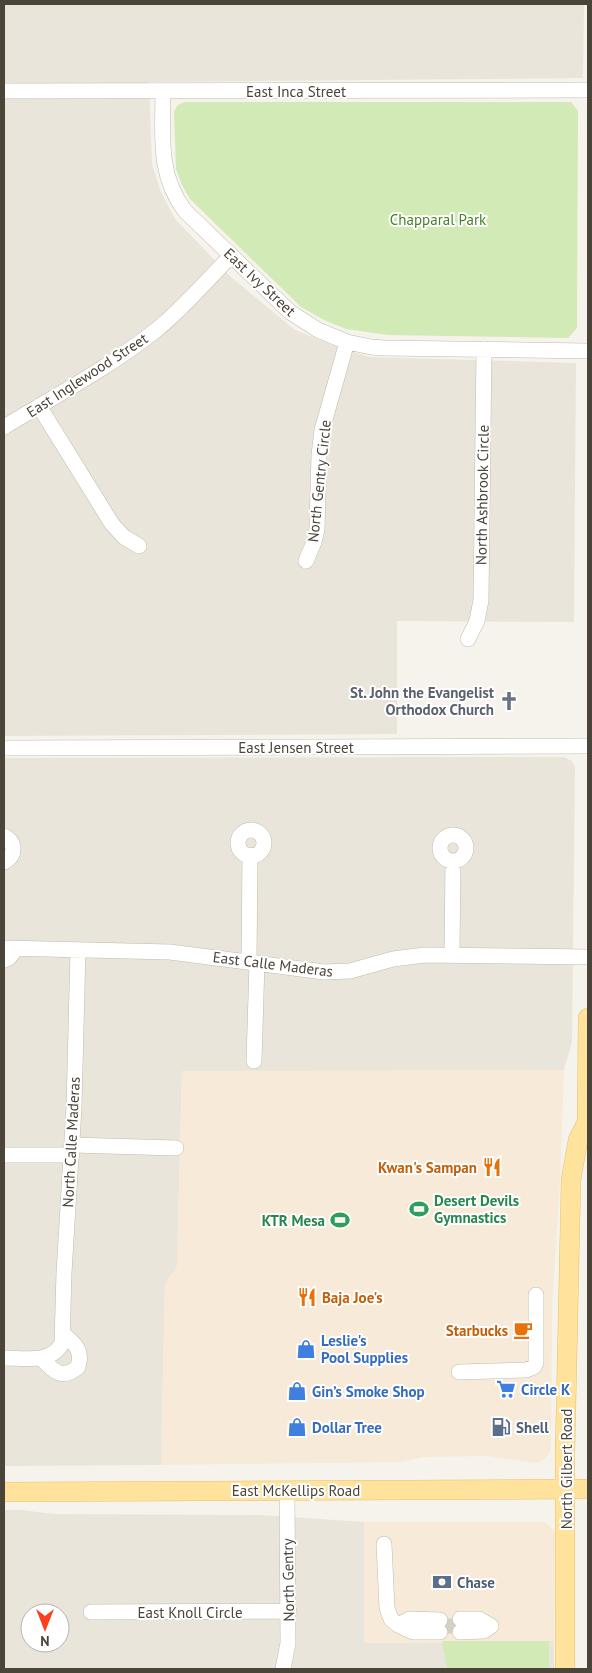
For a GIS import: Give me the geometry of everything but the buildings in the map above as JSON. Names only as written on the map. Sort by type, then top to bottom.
[{"type":"main road","name":"North Gilbert Road","points":[[565,1669],[571,1180],[578,1140],[587,1125],[588,1018]]},
{"type":"main road","name":"East McKellips Road","points":[[4,1492],[588,1489]]},
{"type":"street","name":"East Inca Street","points":[[4,91],[588,90]]},
{"type":"street","name":"East Ivy Street","points":[[163,91],[163,158],[171,189],[186,211],[231,256],[290,312],[318,330],[347,342],[371,347],[588,351]]},
{"type":"street","name":"East Inglewood Street","points":[[4,427],[117,359],[151,334],[231,256]]},
{"type":"street","name":"North Gentry Circle","points":[[306,561],[317,530],[319,455],[322,430],[347,342]]},
{"type":"street","name":"North Ashbrook Circle","points":[[468,639],[477,621],[481,600],[484,349]]},
{"type":"street","points":[[39,406],[112,524],[124,537],[138,546]]},
{"type":"street","name":"East Jensen Street","points":[[4,748],[588,746]]},
{"type":"street","points":[[4,836],[11,842],[13,850],[10,858],[4,862]]},
{"type":"street","points":[[250,855],[254,1062]]},
{"type":"street","points":[[452,955],[453,861]]},
{"type":"street","name":"East Calle Maderas","points":[[4,960],[8,958],[10,948],[164,951],[324,972],[337,972],[356,970],[405,957],[452,955],[588,957]]},
{"type":"street","name":"North Calle Maderas","points":[[41,1358],[50,1356],[58,1351],[62,1343],[63,1334],[64,1273],[72,1150],[78,950]]},
{"type":"street","points":[[4,1155],[72,1150],[176,1148]]},
{"type":"street","points":[[459,1372],[526,1370],[534,1367],[536,1362],[536,1296]]},
{"type":"street","points":[[4,1358],[41,1358],[53,1371],[68,1373],[78,1367],[80,1361],[76,1344],[63,1334]]},
{"type":"street","name":"North Gentry","points":[[283,1669],[288,1642],[289,1612],[287,1490]]},
{"type":"street","points":[[384,1544],[388,1608],[392,1619],[398,1625],[412,1632],[440,1626]]},
{"type":"street","name":"East Knoll Circle","points":[[91,1612],[289,1612]]},
{"type":"street","points":[[460,1626],[479,1619],[491,1626]]},
{"type":"shaded area","points":[[4,4],[584,4],[583,78],[149,82],[152,164],[160,190],[175,219],[232,278],[295,330],[334,346],[370,357],[576,363],[574,622],[397,621],[397,734],[4,736]]},
{"type":"shaded area","points":[[564,757],[572,761],[575,767],[572,1042],[564,1070],[182,1072],[177,1266],[165,1284],[161,1465],[4,1466],[4,758]]},
{"type":"shaded area","points":[[564,1070],[560,1182],[552,1306],[551,1448],[549,1454],[542,1461],[535,1463],[487,1456],[423,1457],[401,1462],[161,1465],[165,1284],[177,1266],[182,1071]]},
{"type":"shaded area","points":[[4,1510],[53,1514],[261,1515],[364,1522],[364,1643],[554,1641],[554,1669],[4,1669]]},
{"type":"shaded area","points":[[364,1522],[544,1522],[555,1533],[554,1641],[364,1643]]},
{"type":"green space","name":"Chapparal Park","points":[[185,102],[571,102],[578,111],[577,328],[568,338],[388,335],[346,329],[324,320],[301,307],[190,199],[182,185],[176,169],[174,111],[178,105]]},
{"type":"green space","points":[[442,1641],[549,1641],[549,1669],[447,1669]]},
{"type":"tunnel","points":[[440,1626],[460,1626]]},
{"type":"place","name":"St. John the Evangelist Orthodox Church","points":[[509,701]]},
{"type":"place","name":"Kwan's Sampan","points":[[492,1167]]},
{"type":"place","name":"Desert Devils Gymnastics","points":[[419,1209]]},
{"type":"place","name":"KTR Mesa","points":[[340,1220]]},
{"type":"place","name":"Baja Joe's","points":[[307,1297]]},
{"type":"place","name":"Starbucks","points":[[523,1330]]},
{"type":"place","name":"Leslie's Pool Supplies","points":[[306,1349]]},
{"type":"place","name":"Circle K","points":[[506,1389]]},
{"type":"place","name":"Gin’s Smoke Shop","points":[[297,1391]]},
{"type":"place","name":"Dollar Tree","points":[[297,1427]]},
{"type":"place","name":"Shell","points":[[501,1427]]},
{"type":"place","name":"Chase","points":[[442,1582]]}]
